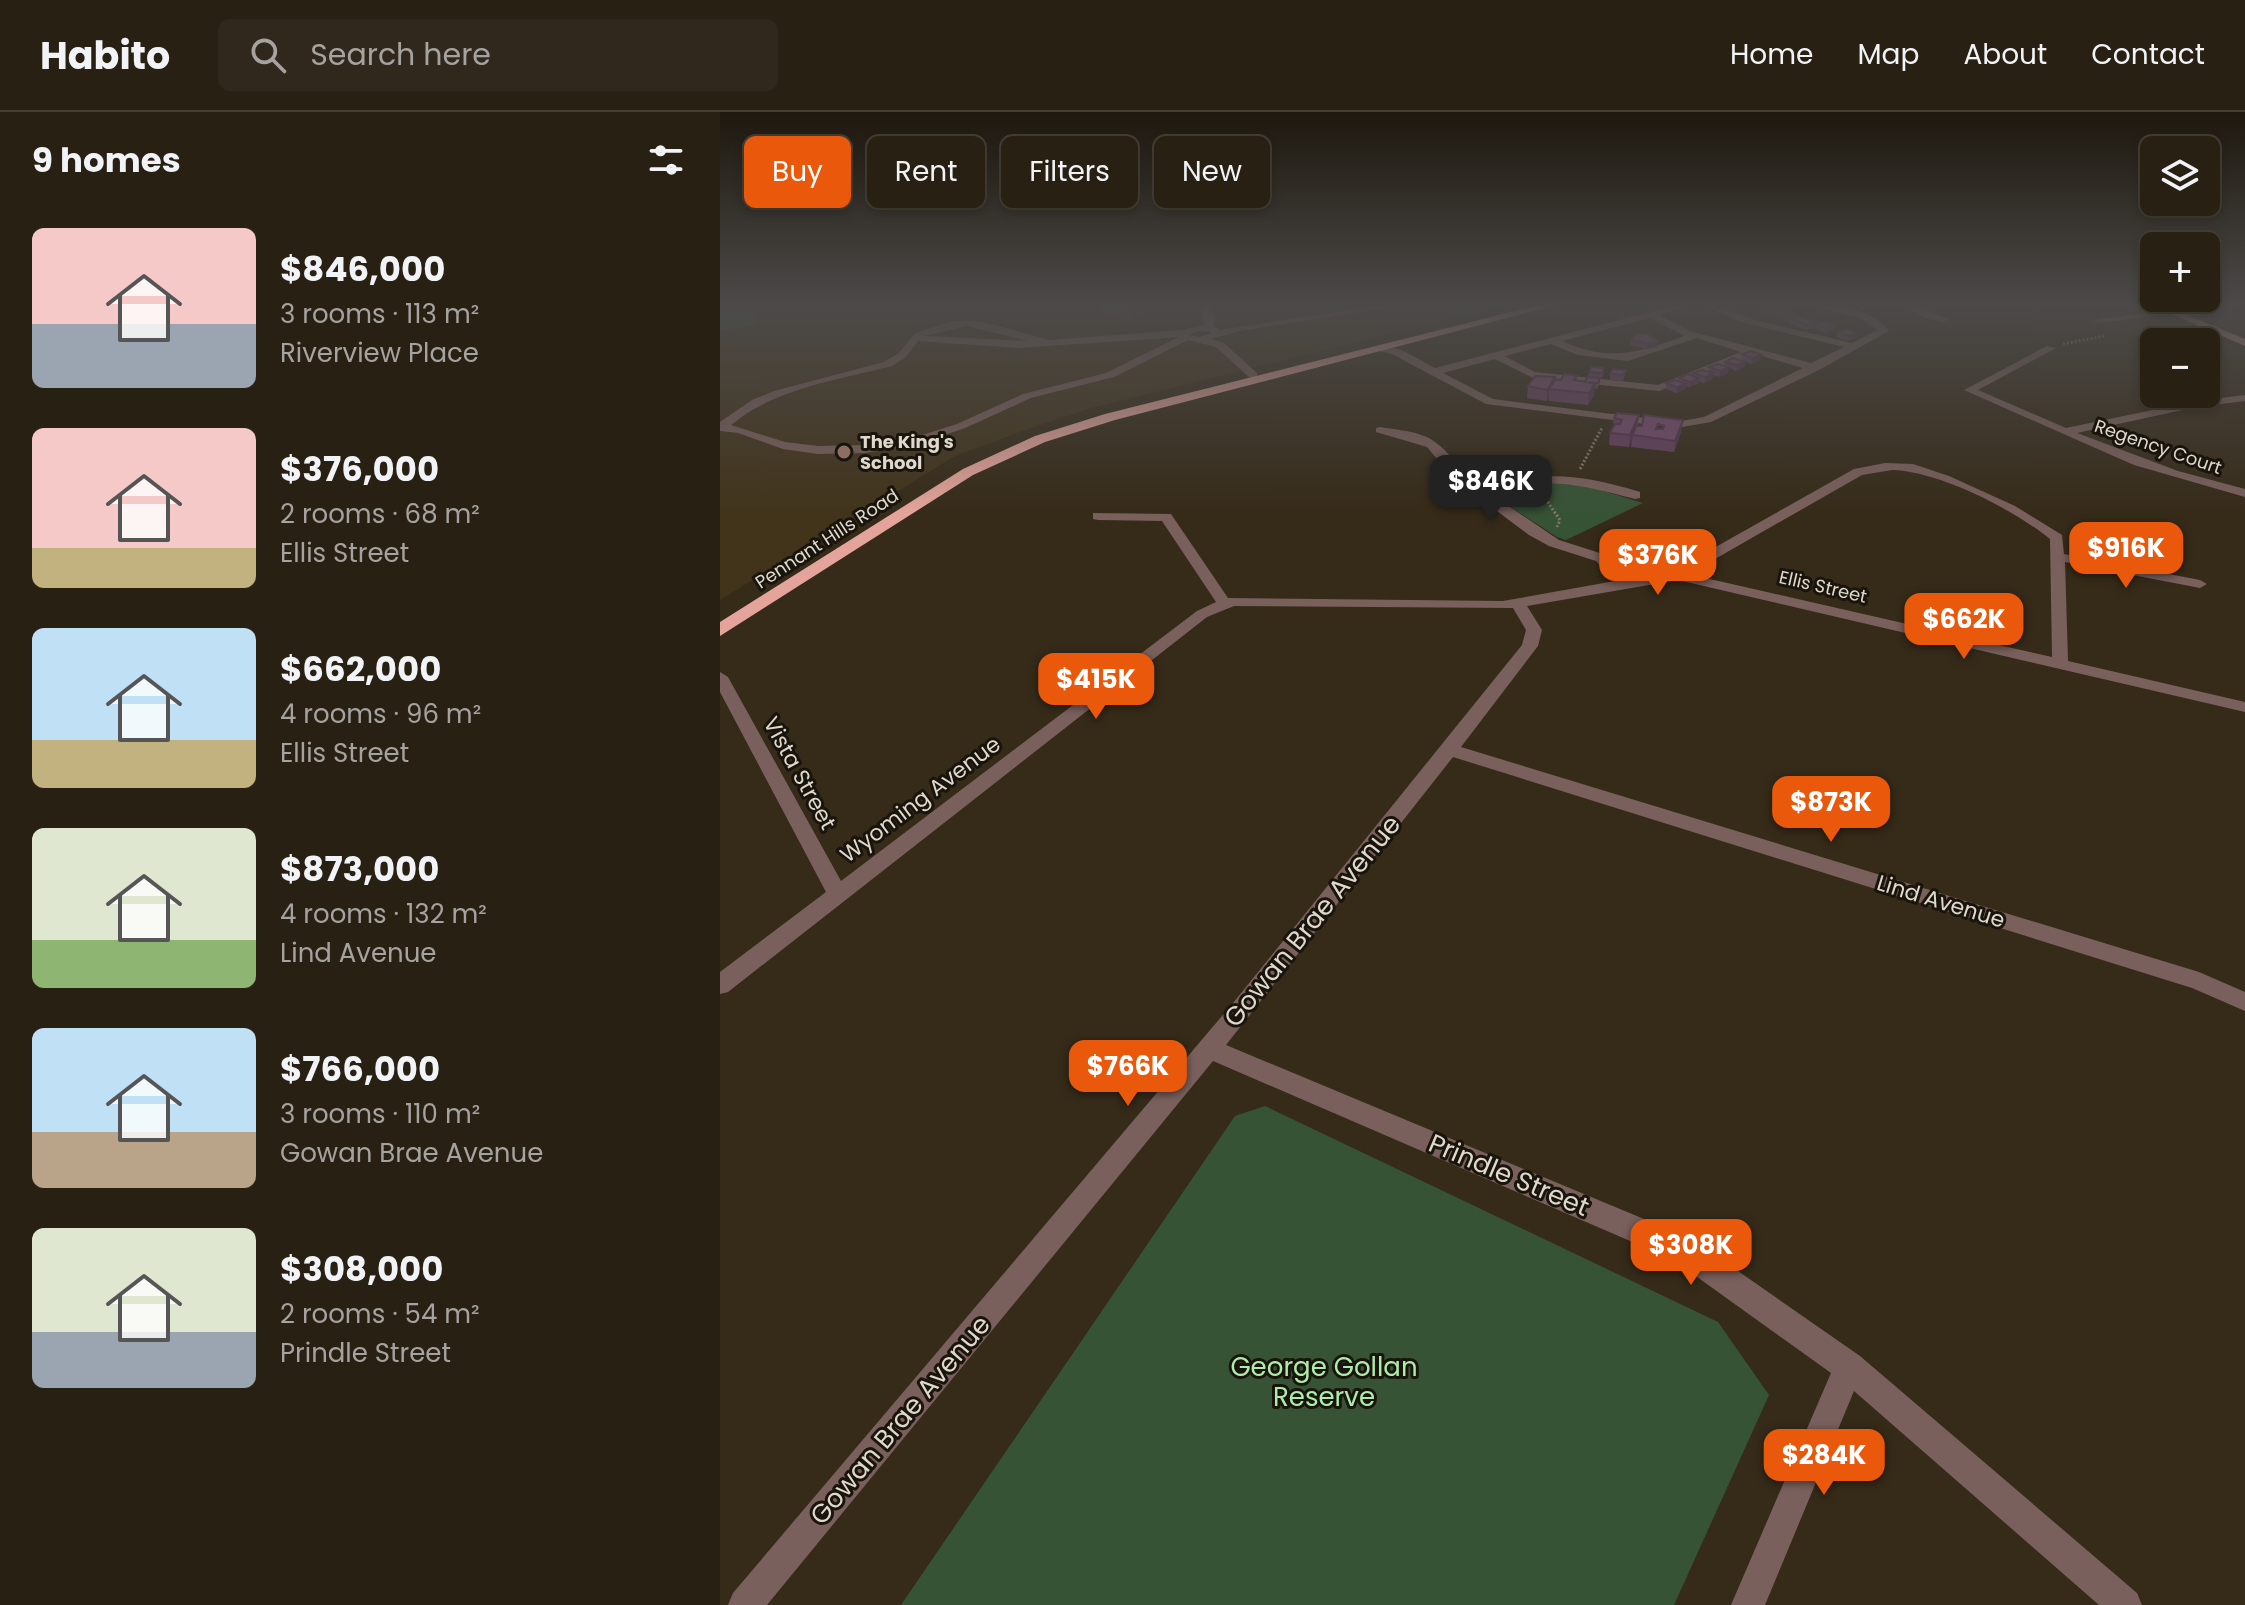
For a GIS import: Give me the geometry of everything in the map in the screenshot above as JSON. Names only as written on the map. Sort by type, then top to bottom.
[{"type":"highway","name":"Pennant Hills Road","points":[[720,617],[907,497],[993,450],[1090,416],[1253,375]]},
{"type":"highway","name":"Pennant Hills Road","points":[[720,630],[939,489],[1013,450],[1110,417],[1276,375]]},
{"type":"street","points":[[720,427],[745,408],[768,398],[850,375]]},
{"type":"street","points":[[720,427],[808,449],[840,451],[893,445],[961,426],[1027,396],[1111,375]]},
{"type":"street","points":[[1438,375],[1490,402],[1676,425],[1707,420],[1801,375]]},
{"type":"street","points":[[1532,375],[1659,388],[1693,375]]},
{"type":"street","name":"Regency Court","points":[[1999,375],[1969,390],[2171,474],[2245,493]]},
{"type":"street","points":[[2066,432],[2196,404],[2245,398]]},
{"type":"street","points":[[1380,430],[1431,444],[1455,473],[1478,491],[1544,538],[1601,558],[1625,583]]},
{"type":"street","points":[[1693,578],[1710,556],[1858,472],[1886,466],[1926,471],[2039,524],[2057,538],[2060,557],[2060,662]]},
{"type":"street","points":[[1478,491],[1529,478],[1575,477],[1635,495]]},
{"type":"street","points":[[1098,516],[1166,517],[1223,602]]},
{"type":"street","points":[[2060,557],[2200,584]]},
{"type":"street","name":"Ellis Street","points":[[1625,583],[1673,576],[1693,578],[2245,707]]},
{"type":"street","points":[[1519,605],[1625,583]]},
{"type":"street","name":"Wyoming Avenue","points":[[720,985],[1202,614],[1223,602],[1252,599],[1472,607],[1519,605]]},
{"type":"street","name":"Gowan Brae Avenue","points":[[745,1605],[1209,1049],[1451,750],[1530,646],[1534,630],[1519,605]]},
{"type":"street","name":"Vista Street","points":[[720,677],[837,892]]},
{"type":"street","name":"Lind Avenue","points":[[1451,750],[2199,981],[2245,1002]]},
{"type":"street","points":[[2199,981],[2245,992]]},
{"type":"street","name":"Prindle Street","points":[[1209,1049],[1682,1249],[1849,1367],[2125,1605]]},
{"type":"street","points":[[1748,1605],[1849,1367]]},
{"type":"path","points":[[1553,535],[1560,520],[1546,497],[1575,477]]},
{"type":"shaded area","points":[[720,375],[1225,375],[1091,408],[955,456],[720,600]]},
{"type":"green space","points":[[1536,480],[1581,484],[1643,503],[1566,540],[1491,494]]},
{"type":"green space","name":"George Gollan Reserve","points":[[1265,1106],[1718,1322],[1769,1395],[1674,1605],[901,1605],[1235,1116]]},
{"type":"building","points":[[1564,375],[1568,375],[1577,376],[1574,380],[1595,383],[1589,393],[1549,389],[1556,379],[1561,380]]},
{"type":"building","points":[[1690,375],[1699,378],[1690,382],[1679,378]]},
{"type":"building","points":[[1535,376],[1555,377],[1547,390],[1528,386]]},
{"type":"building","points":[[1587,377],[1600,378],[1598,383],[1585,382]]},
{"type":"building","points":[[1675,380],[1686,384],[1677,387],[1666,383]]},
{"type":"building","points":[[1617,413],[1639,415],[1630,435],[1610,433],[1615,424],[1620,424],[1622,420],[1614,418]]},
{"type":"building","points":[[1644,415],[1683,420],[1675,441],[1633,435],[1636,426],[1642,426]]},
{"type":"place","name":"The King's School","points":[[844,452]]}]
